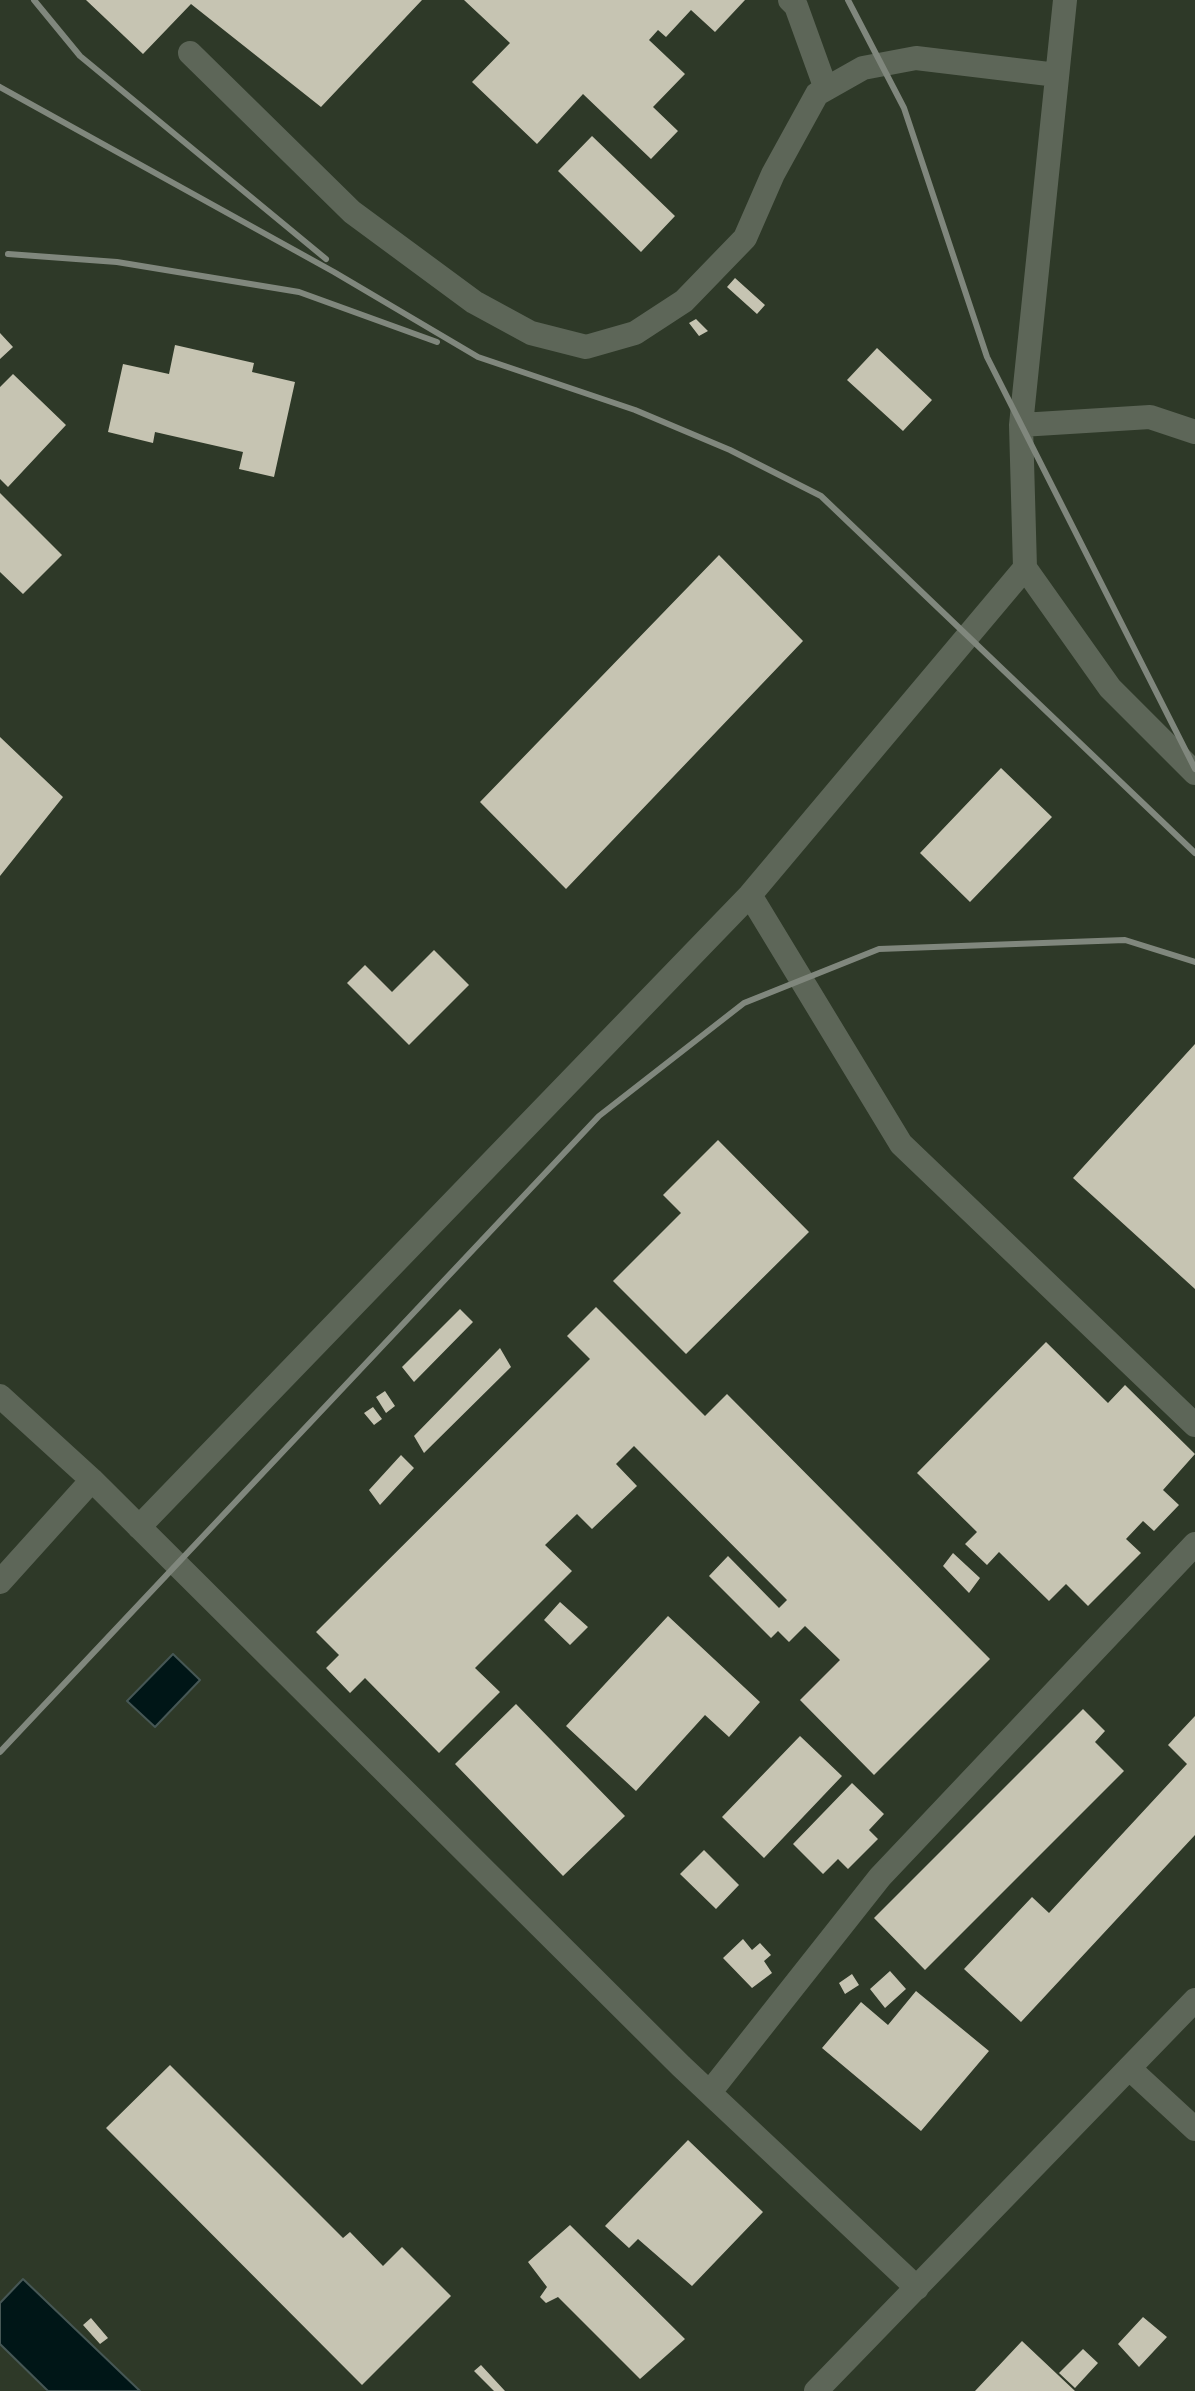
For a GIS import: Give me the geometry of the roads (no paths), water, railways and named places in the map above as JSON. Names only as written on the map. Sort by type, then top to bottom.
[{"type":"lane","points":[[790,0],[796,6],[826,89]]},
{"type":"lane","points":[[1065,0],[1021,425],[1025,568],[1110,688],[1195,773]]},
{"type":"lane","points":[[190,53],[352,212],[474,302],[531,333],[586,347],[635,333],[684,301],[745,238],[773,174],[817,94],[863,68],[916,58],[1057,75]]},
{"type":"lane","points":[[1021,425],[1150,417],[1195,432]]},
{"type":"lane","points":[[139,1527],[750,895],[1025,568]]},
{"type":"lane","points":[[750,895],[901,1144],[1195,1425]]},
{"type":"lane","points":[[0,1396],[92,1480],[710,2092],[917,2288]]},
{"type":"lane","points":[[0,1582],[92,1480]]},
{"type":"lane","points":[[710,2092],[880,1877],[1195,1544]]},
{"type":"lane","points":[[816,2391],[1131,2070],[1195,2000]]},
{"type":"lane","points":[[1131,2070],[1195,2129]]},
{"type":"railway","points":[[34,0],[80,56],[326,259]]},
{"type":"railway","points":[[848,0],[904,108],[987,357],[1195,769]]},
{"type":"railway","points":[[0,87],[334,272],[478,357],[635,410],[730,450],[821,496],[1195,853]]},
{"type":"railway","points":[[8,254],[117,262],[299,292],[437,342]]},
{"type":"railway","points":[[0,1752],[599,1116],[744,1003],[879,949],[1125,940],[1195,962]]}]
